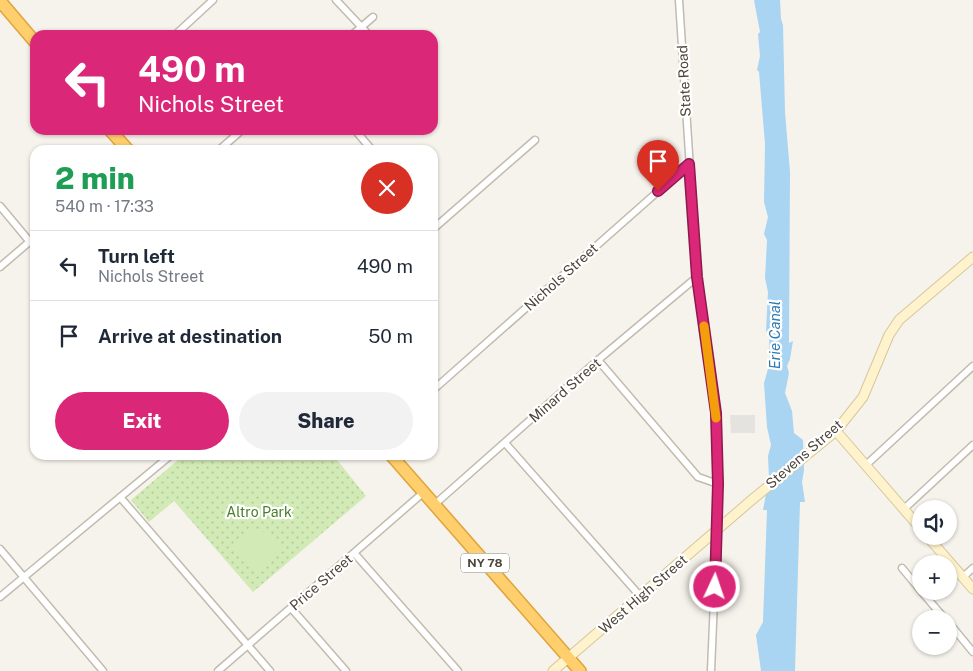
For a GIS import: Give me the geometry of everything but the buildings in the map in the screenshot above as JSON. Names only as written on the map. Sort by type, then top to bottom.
[{"type":"highway","points":[[0,1],[30,36]]},
{"type":"highway","points":[[114,135],[124,145]]},
{"type":"highway","name":"NY 78","points":[[395,460],[580,671]]},
{"type":"street","points":[[180,30],[213,0]]},
{"type":"street","points":[[336,0],[364,30]]},
{"type":"street","name":"State Road","points":[[680,0],[697,277],[716,413],[718,484],[711,671]]},
{"type":"street","points":[[358,30],[373,16]]},
{"type":"street","points":[[225,145],[236,135]]},
{"type":"street","points":[[360,135],[368,145]]},
{"type":"street","points":[[438,223],[535,140]]},
{"type":"street","name":"Nichols Street","points":[[438,386],[689,164]]},
{"type":"street","points":[[0,206],[30,237]]},
{"type":"street","points":[[0,268],[30,241]]},
{"type":"street","name":"Stevens Street","points":[[717,529],[836,431],[863,397],[889,335],[899,320],[973,257]]},
{"type":"street","name":"Minard Street","points":[[434,504],[598,360],[697,277]]},
{"type":"street","points":[[598,360],[698,477],[718,484]]},
{"type":"street","points":[[866,465],[973,366]]},
{"type":"street","points":[[836,431],[912,519]]},
{"type":"street","points":[[505,442],[640,596]]},
{"type":"street","points":[[904,509],[973,445]]},
{"type":"street","points":[[0,598],[164,460]]},
{"type":"street","name":"Price Street","points":[[218,671],[355,554],[424,492]]},
{"type":"street","points":[[120,497],[270,671]]},
{"type":"street","name":"West High Street","points":[[553,671],[717,529]]},
{"type":"street","points":[[935,545],[973,589]]},
{"type":"street","points":[[0,549],[103,671]]},
{"type":"street","points":[[355,554],[458,671]]},
{"type":"street","points":[[902,568],[912,580]]},
{"type":"street","points":[[963,577],[973,568]]},
{"type":"street","points":[[929,600],[937,610]]},
{"type":"street","points":[[291,608],[346,671]]},
{"type":"street","points":[[957,633],[973,652]]},
{"type":"green space","name":"Altro Park","points":[[178,460],[337,460],[366,496],[253,592],[174,501],[149,522],[131,500]]},
{"type":"green space","points":[[253,527],[270,535],[282,552],[256,571],[251,570],[231,545]]},
{"type":"shaded area","points":[[730,415],[755,415],[755,433],[731,433]]},
{"type":"water","name":"Erie Canal","points":[[754,0],[780,0],[783,25],[785,112],[790,172],[789,343],[793,341],[787,366],[789,373],[785,393],[792,411],[794,433],[803,440],[804,470],[802,482],[805,502],[800,502],[795,671],[761,671],[756,635],[763,622],[767,510],[763,510],[769,478],[768,456],[771,445],[767,427],[764,383],[770,362],[769,335],[766,331],[768,292],[765,278],[767,240],[764,234],[768,217],[764,202],[765,144],[759,72],[757,70],[760,56],[758,34],[760,32]]},
{"type":"slow traffic","points":[[704,326],[716,418]]},
{"type":"route","points":[[658,191],[689,164],[697,277],[716,413],[718,484],[715,587]]}]
